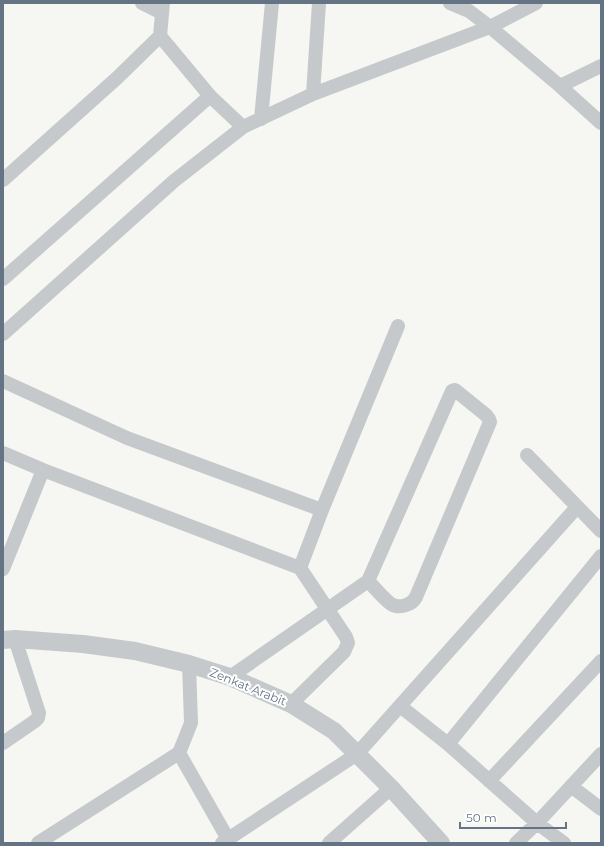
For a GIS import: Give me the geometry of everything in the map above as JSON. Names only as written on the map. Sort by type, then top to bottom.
[{"type":"street","points":[[3,180],[117,78],[160,36],[163,8],[142,3]]},
{"type":"street","points":[[261,118],[272,3]]},
{"type":"street","points":[[313,94],[319,3]]},
{"type":"street","points":[[450,3],[470,7],[490,27],[601,123]]},
{"type":"street","points":[[4,329],[174,181],[243,127],[313,94],[490,27],[536,3]]},
{"type":"street","points":[[160,36],[210,96],[243,127]]},
{"type":"street","points":[[560,86],[601,66]]},
{"type":"street","points":[[3,279],[210,96]]},
{"type":"street","points":[[300,568],[322,510],[398,326]]},
{"type":"street","points":[[3,381],[127,438],[322,510]]},
{"type":"street","points":[[230,677],[368,581],[452,392],[455,390],[486,415],[490,422],[414,602],[404,606],[392,605],[368,581]]},
{"type":"street","points":[[3,453],[43,470],[300,568],[346,637],[348,643],[344,652],[291,704]]},
{"type":"street","points":[[527,454],[601,532]]},
{"type":"street","points":[[3,569],[43,470]]},
{"type":"street","points":[[179,753],[225,841],[357,754],[577,507]]},
{"type":"street","points":[[448,744],[601,556]]},
{"type":"street","points":[[3,743],[35,721],[40,713],[9,640]]},
{"type":"street","name":"Zenkat Arabit","points":[[9,640],[84,644],[128,650],[189,664],[230,677],[291,704],[334,731],[391,788],[441,843]]},
{"type":"street","points":[[489,781],[601,661]]},
{"type":"street","points":[[38,843],[179,753],[192,723],[189,664]]},
{"type":"street","points":[[400,706],[448,744],[537,823],[564,843]]},
{"type":"street","points":[[516,843],[537,823],[601,754]]},
{"type":"street","points":[[571,786],[601,809]]},
{"type":"street","points":[[329,843],[391,788]]}]
